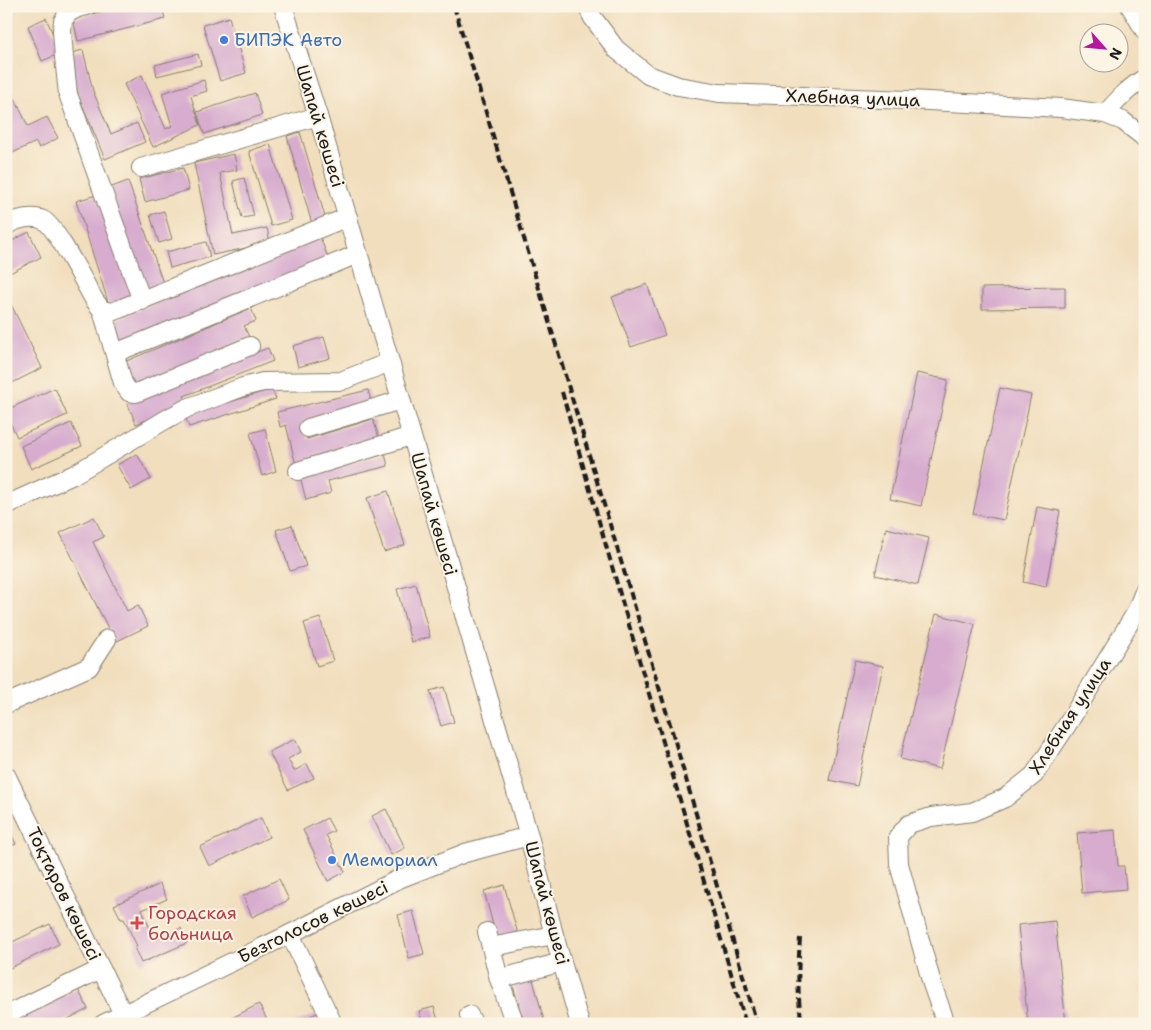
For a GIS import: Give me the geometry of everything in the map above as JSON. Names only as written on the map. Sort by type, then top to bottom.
[{"type":"street","points":[[87,6],[68,13],[63,20],[62,30],[68,94],[142,300]]},
{"type":"street","name":"Шапай көшесі","points":[[284,6],[348,217],[529,836],[554,935],[580,1024]]},
{"type":"street","name":"Хлебная улица","points":[[587,6],[592,18],[616,49],[648,75],[678,86],[719,93],[1061,108],[1105,114],[1123,122],[1141,134],[1145,139]]},
{"type":"street","points":[[1130,6],[1145,31]]},
{"type":"street","points":[[1105,114],[1119,98],[1137,82],[1145,78]]},
{"type":"street","points":[[141,168],[318,116]]},
{"type":"street","points":[[102,310],[112,312],[348,217]]},
{"type":"street","points":[[6,225],[14,220],[32,218],[45,220],[59,236],[95,301],[102,310],[123,383],[129,392],[136,393],[250,346]]},
{"type":"street","points":[[114,353],[358,254]]},
{"type":"street","points":[[6,505],[73,474],[187,408],[263,382],[341,381],[390,362]]},
{"type":"street","points":[[308,428],[400,400]]},
{"type":"street","points":[[298,471],[411,436]]},
{"type":"street","name":"Хлебная улица","points":[[946,1024],[932,984],[899,864],[898,836],[909,824],[931,817],[972,812],[1005,798],[1034,776],[1135,614],[1145,589]]},
{"type":"street","points":[[6,704],[88,667],[107,639]]},
{"type":"street","name":"Тоқтаров көшесі","points":[[6,775],[122,1014]]},
{"type":"street","name":"Безголосов көшесі","points":[[103,1024],[399,879],[464,853],[529,836]]},
{"type":"street","points":[[290,934],[333,1024]]},
{"type":"street","points":[[515,1024],[499,979],[489,940],[554,935]]},
{"type":"street","points":[[499,979],[562,962]]},
{"type":"street","points":[[6,1015],[101,969]]},
{"type":"building","points":[[122,6],[162,6],[165,19],[78,41],[73,19]]},
{"type":"building","points":[[229,17],[246,73],[220,81],[203,25]]},
{"type":"building","points":[[46,18],[61,53],[42,61],[28,26]]},
{"type":"building","points":[[83,50],[93,91],[111,134],[137,123],[145,142],[105,159],[79,97],[68,54]]},
{"type":"building","points":[[198,54],[201,65],[157,76],[155,65]]},
{"type":"building","points":[[142,75],[166,129],[172,126],[162,93],[204,80],[207,91],[191,96],[200,125],[153,147],[124,84]]},
{"type":"building","points":[[6,80],[28,126],[47,117],[58,138],[39,148],[36,142],[6,156]]},
{"type":"building","points":[[255,93],[262,115],[204,134],[197,112]]},
{"type":"building","points":[[300,132],[326,220],[312,224],[287,136]]},
{"type":"building","points":[[270,144],[292,220],[271,226],[249,151]]},
{"type":"building","points":[[234,154],[237,170],[220,173],[233,235],[267,228],[270,243],[213,255],[194,163]]},
{"type":"building","points":[[183,168],[189,190],[145,202],[139,179]]},
{"type":"building","points":[[244,178],[254,216],[242,218],[233,181]]},
{"type":"building","points":[[128,181],[163,283],[144,289],[109,188]]},
{"type":"building","points":[[100,194],[132,298],[109,305],[76,201]]},
{"type":"building","points":[[164,211],[172,239],[159,243],[150,215]]},
{"type":"building","points":[[29,232],[41,257],[6,275],[6,244]]},
{"type":"building","points":[[320,237],[329,260],[118,344],[109,322]]},
{"type":"building","points":[[206,242],[210,257],[170,268],[166,252]]},
{"type":"building","points":[[647,284],[665,335],[631,347],[612,297]]},
{"type":"building","points":[[1065,287],[1065,308],[982,309],[982,288]]},
{"type":"building","points":[[6,294],[42,368],[12,383],[6,371]]},
{"type":"building","points":[[251,308],[256,321],[244,326],[249,337],[132,387],[122,363]]},
{"type":"building","points":[[324,337],[330,358],[298,367],[293,346]]},
{"type":"building","points":[[268,348],[273,361],[184,396],[188,404],[136,424],[127,402]]},
{"type":"building","points":[[917,373],[948,380],[921,506],[890,499]]},
{"type":"building","points":[[55,388],[67,415],[17,437],[6,414],[6,410]]},
{"type":"building","points":[[1000,388],[1031,395],[1004,520],[973,514]]},
{"type":"building","points":[[272,389],[276,399],[189,427],[185,416]]},
{"type":"building","points":[[368,390],[372,405],[303,421],[307,439],[373,419],[380,441],[296,465],[286,425],[280,427],[277,412]]},
{"type":"building","points":[[71,423],[82,446],[31,469],[21,446]]},
{"type":"building","points":[[265,429],[276,471],[262,476],[250,433]]},
{"type":"building","points":[[137,454],[151,479],[131,490],[117,465]]},
{"type":"building","points":[[385,454],[388,466],[328,481],[331,493],[306,500],[300,476]]},
{"type":"building","points":[[388,491],[405,545],[384,552],[367,498]]},
{"type":"building","points":[[1037,507],[1060,511],[1046,587],[1023,582]]},
{"type":"building","points":[[94,517],[104,537],[93,542],[127,611],[138,605],[148,626],[115,642],[60,533]]},
{"type":"building","points":[[292,525],[306,566],[290,571],[276,530]]},
{"type":"building","points":[[886,528],[929,538],[918,585],[875,575]]},
{"type":"building","points":[[416,584],[430,637],[411,642],[397,589]]},
{"type":"building","points":[[936,614],[975,624],[940,769],[900,759]]},
{"type":"building","points":[[320,618],[333,661],[317,666],[304,623]]},
{"type":"building","points":[[855,660],[883,666],[857,786],[829,780]]},
{"type":"building","points":[[444,687],[454,722],[441,726],[430,691]]},
{"type":"building","points":[[295,739],[301,752],[288,759],[294,771],[307,764],[314,778],[288,790],[269,752]]},
{"type":"building","points":[[386,809],[405,848],[391,855],[372,816]]},
{"type":"building","points":[[261,818],[269,837],[209,866],[200,847]]},
{"type":"building","points":[[327,818],[334,831],[326,835],[345,872],[328,881],[303,830]]},
{"type":"building","points":[[6,823],[16,844],[6,848]]},
{"type":"building","points":[[1115,830],[1118,866],[1124,866],[1126,889],[1082,893],[1077,833]]},
{"type":"building","points":[[279,879],[289,900],[252,917],[243,896]]},
{"type":"building","name":"Городская больница","points":[[160,884],[167,899],[142,910],[155,940],[181,928],[187,943],[141,963],[135,949],[137,946],[124,919],[121,919],[114,905]]},
{"type":"building","points":[[504,885],[518,934],[497,940],[484,891]]},
{"type":"building","points":[[413,911],[424,954],[409,958],[398,915]]},
{"type":"building","points":[[1055,921],[1066,1024],[1028,1024],[1018,925]]},
{"type":"building","points":[[50,924],[59,944],[6,970],[6,945]]},
{"type":"building","points":[[532,976],[545,1024],[524,1024],[512,982]]},
{"type":"building","points":[[78,989],[88,1009],[58,1024],[6,1024]]},
{"type":"building","points":[[259,1004],[269,1024],[220,1024]]},
{"type":"building","points":[[434,1007],[439,1024],[423,1024],[419,1011]]},
{"type":"building","points":[[321,1011],[326,1024],[294,1024]]},
{"type":"railway","points":[[454,6],[670,724],[757,1024]]},
{"type":"railway","points":[[562,392],[746,1024]]},
{"type":"railway","points":[[800,938],[798,981],[802,1024]]},
{"type":"place","name":"БИПЭК Авто","points":[[224,40]]},
{"type":"place","name":"Мемориал","points":[[332,860]]},
{"type":"place","name":"Городская больница","points":[[137,923]]}]
